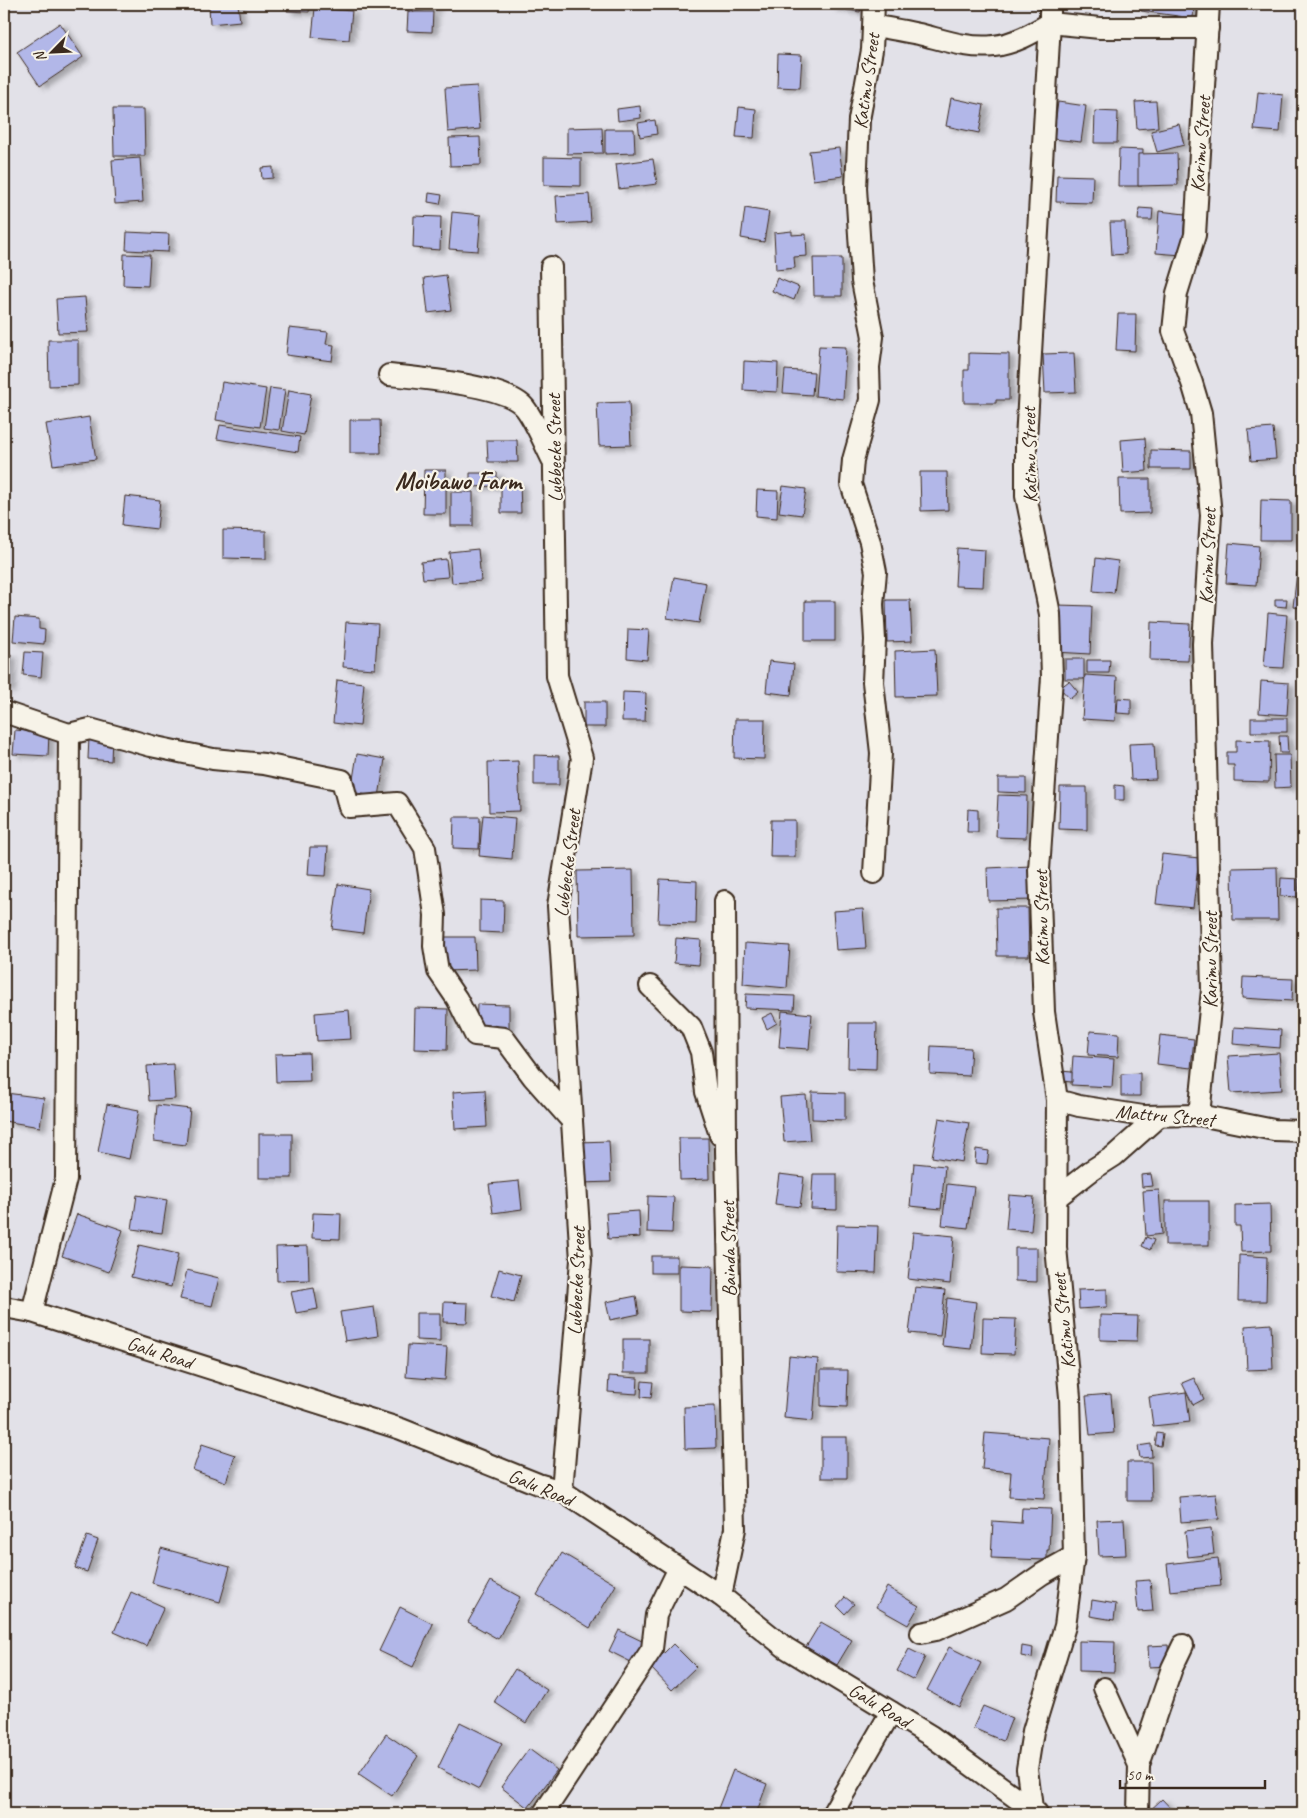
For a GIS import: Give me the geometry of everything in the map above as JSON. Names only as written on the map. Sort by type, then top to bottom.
[{"type":"street","name":"Katimu Street","points":[[874,4],[872,50],[859,120],[856,188],[862,281],[872,337],[869,367],[870,400],[853,460],[851,484],[870,542],[876,572],[873,604],[875,640],[872,682],[881,753],[874,873]]},
{"type":"street","name":"Karimu Street","points":[[1198,1115],[1212,990],[1203,644],[1211,515],[1201,413],[1173,331],[1177,293],[1195,235],[1209,4]]},
{"type":"street","name":"Katimu Street","points":[[1036,1811],[1027,1769],[1033,1731],[1065,1626],[1074,1556],[1070,1397],[1056,1247],[1057,1100],[1044,1012],[1039,870],[1052,676],[1050,614],[1026,496],[1026,440],[1050,13]]},
{"type":"street","points":[[874,26],[918,34],[958,45],[979,47],[996,46],[1018,40],[1050,13],[1100,28],[1208,28]]},
{"type":"street","name":"Lubbecke Street","points":[[551,267],[557,676],[582,758],[558,906],[581,1260],[562,1491]]},
{"type":"street","points":[[389,375],[498,391],[525,406],[554,463]]},
{"type":"street","points":[[4,712],[69,734],[90,729],[151,746],[204,757],[264,764],[342,780],[349,807],[397,803],[425,848],[435,915],[434,946],[438,972],[457,999],[475,1035],[504,1038],[533,1077],[572,1121]]},
{"type":"street","points":[[32,1312],[66,1179],[69,734]]},
{"type":"street","name":"Bainda Street","points":[[722,1596],[735,1529],[726,1151],[725,901]]},
{"type":"street","points":[[650,986],[691,1027],[701,1052],[706,1092],[726,1151]]},
{"type":"street","name":"Mattru Street","points":[[1057,1100],[1079,1106],[1142,1116],[1198,1115],[1274,1130],[1303,1131]]},
{"type":"street","points":[[1056,1198],[1092,1170],[1114,1156],[1160,1116]]},
{"type":"street","name":"Galu Road","points":[[4,1307],[32,1312],[400,1429],[538,1484],[562,1491],[722,1596],[786,1648],[931,1736],[1036,1811]]},
{"type":"street","points":[[921,1633],[936,1630],[1006,1598],[1042,1574],[1074,1556]]},
{"type":"street","points":[[543,1814],[652,1649],[656,1615],[679,1568]]},
{"type":"street","points":[[1138,1814],[1139,1766],[1172,1668],[1183,1645]]},
{"type":"street","points":[[1104,1688],[1139,1766]]},
{"type":"street","points":[[832,1814],[891,1712]]},
{"type":"building","points":[[209,4],[238,4],[240,21],[210,24]]},
{"type":"building","points":[[288,4],[310,4],[309,12],[287,11]]},
{"type":"building","points":[[407,4],[436,4],[436,8],[408,12]]},
{"type":"building","points":[[832,4],[861,4],[860,12],[831,7]]},
{"type":"building","points":[[1142,4],[1194,4],[1193,18],[1141,11]]},
{"type":"building","points":[[315,8],[352,11],[349,40],[312,37]]},
{"type":"building","points":[[408,12],[433,12],[432,32],[407,31]]},
{"type":"building","points":[[60,23],[83,57],[40,86],[17,52]]},
{"type":"building","points":[[778,54],[802,55],[800,88],[777,87]]},
{"type":"building","points":[[477,86],[480,129],[448,132],[445,88]]},
{"type":"building","points":[[1258,92],[1283,95],[1280,132],[1254,130]]},
{"type":"building","points":[[951,98],[984,105],[979,133],[946,126]]},
{"type":"building","points":[[1156,101],[1158,127],[1137,129],[1135,102]]},
{"type":"building","points":[[1058,102],[1086,106],[1081,142],[1053,139]]},
{"type":"building","points":[[640,106],[641,118],[618,121],[617,109]]},
{"type":"building","points":[[739,107],[756,109],[754,138],[736,137]]},
{"type":"building","points":[[113,109],[144,109],[145,156],[114,156]]},
{"type":"building","points":[[1095,111],[1118,112],[1117,143],[1094,143]]},
{"type":"building","points":[[655,120],[657,134],[640,137],[638,123]]},
{"type":"building","points":[[1179,124],[1184,145],[1157,152],[1151,131]]},
{"type":"building","points":[[602,127],[603,153],[567,154],[567,128]]},
{"type":"building","points":[[605,129],[634,129],[635,153],[605,154]]},
{"type":"building","points":[[480,137],[481,165],[450,166],[449,138]]},
{"type":"building","points":[[839,148],[843,176],[813,180],[809,151]]},
{"type":"building","points":[[1119,149],[1143,150],[1142,186],[1118,186]]},
{"type":"building","points":[[1177,153],[1178,185],[1138,186],[1138,154]]},
{"type":"building","points":[[544,157],[581,158],[581,186],[544,185]]},
{"type":"building","points":[[140,158],[143,202],[115,204],[112,160]]},
{"type":"building","points":[[653,159],[657,184],[619,189],[616,164]]},
{"type":"building","points":[[273,167],[273,178],[262,179],[261,168]]},
{"type":"building","points":[[1057,175],[1093,176],[1092,203],[1056,202]]},
{"type":"building","points":[[429,193],[442,195],[440,204],[428,202]]},
{"type":"building","points":[[589,194],[591,222],[558,224],[556,196]]},
{"type":"building","points":[[745,208],[769,212],[764,242],[741,238]]},
{"type":"building","points":[[1139,208],[1153,209],[1152,220],[1138,220]]},
{"type":"building","points":[[1159,211],[1185,214],[1182,255],[1156,253]]},
{"type":"building","points":[[452,212],[481,215],[478,251],[449,249]]},
{"type":"building","points":[[414,216],[441,217],[440,250],[413,248]]},
{"type":"building","points":[[1110,222],[1125,222],[1126,254],[1112,255]]},
{"type":"building","points":[[792,231],[792,235],[806,234],[807,256],[794,257],[795,268],[776,270],[774,233]]},
{"type":"building","points":[[127,232],[169,234],[168,252],[126,250]]},
{"type":"building","points":[[124,254],[150,255],[148,286],[123,285]]},
{"type":"building","points":[[813,258],[842,258],[842,296],[814,296]]},
{"type":"building","points":[[446,275],[451,310],[428,313],[424,278]]},
{"type":"building","points":[[777,278],[799,287],[794,300],[772,291]]},
{"type":"building","points":[[85,297],[88,332],[58,333],[56,299]]},
{"type":"building","points":[[1118,314],[1136,314],[1135,351],[1116,350]]},
{"type":"building","points":[[289,328],[328,332],[326,344],[334,345],[332,361],[286,355]]},
{"type":"building","points":[[48,340],[78,340],[78,385],[49,386]]},
{"type":"building","points":[[819,346],[846,347],[843,399],[815,396]]},
{"type":"building","points":[[969,353],[1009,354],[1009,400],[996,400],[996,403],[964,403],[964,370],[969,370]]},
{"type":"building","points":[[1074,353],[1076,392],[1045,393],[1043,354]]},
{"type":"building","points":[[744,361],[778,363],[777,392],[743,390]]},
{"type":"building","points":[[785,370],[814,372],[812,395],[783,393]]},
{"type":"building","points":[[222,382],[266,389],[260,427],[216,420]]},
{"type":"building","points":[[270,388],[285,390],[279,430],[264,428]]},
{"type":"building","points":[[289,390],[311,394],[304,435],[282,431]]},
{"type":"building","points":[[629,402],[631,445],[599,446],[597,403]]},
{"type":"building","points":[[89,417],[96,459],[53,465],[46,424]]},
{"type":"building","points":[[350,420],[380,420],[381,453],[350,453]]},
{"type":"building","points":[[220,425],[300,437],[298,452],[217,439]]},
{"type":"building","points":[[1273,428],[1276,459],[1251,461],[1248,430]]},
{"type":"building","points":[[1145,438],[1147,471],[1123,473],[1121,440]]},
{"type":"building","points":[[487,440],[517,440],[518,462],[488,462]]},
{"type":"building","points":[[1151,450],[1191,451],[1191,469],[1151,469]]},
{"type":"building","points":[[424,470],[446,470],[446,514],[423,514]]},
{"type":"building","points":[[920,472],[947,472],[948,510],[921,511]]},
{"type":"building","points":[[470,473],[497,473],[497,486],[470,487]]},
{"type":"building","points":[[1119,479],[1150,479],[1150,513],[1120,514]]},
{"type":"building","points":[[501,483],[520,483],[521,513],[501,513]]},
{"type":"building","points":[[783,486],[806,489],[802,515],[779,512]]},
{"type":"building","points":[[757,490],[778,491],[777,518],[756,516]]},
{"type":"building","points":[[451,492],[473,492],[473,526],[451,526]]},
{"type":"building","points":[[125,496],[160,500],[157,529],[122,525]]},
{"type":"building","points":[[1261,500],[1291,501],[1291,540],[1260,540]]},
{"type":"building","points":[[223,530],[266,531],[266,559],[223,558]]},
{"type":"building","points":[[1229,543],[1259,546],[1256,585],[1226,583]]},
{"type":"building","points":[[957,548],[985,550],[983,587],[955,586]]},
{"type":"building","points":[[478,549],[481,581],[452,583],[449,552]]},
{"type":"building","points":[[1096,558],[1118,561],[1114,593],[1093,591]]},
{"type":"building","points":[[446,559],[448,577],[423,579],[421,562]]},
{"type":"building","points":[[1297,572],[1303,572],[1303,608],[1293,607]]},
{"type":"building","points":[[674,577],[706,583],[699,623],[667,618]]},
{"type":"building","points":[[1275,599],[1287,599],[1286,607],[1275,606]]},
{"type":"building","points":[[886,600],[910,600],[912,641],[887,642]]},
{"type":"building","points":[[805,601],[835,601],[835,641],[805,641]]},
{"type":"building","points":[[1057,605],[1092,606],[1090,654],[1055,652]]},
{"type":"building","points":[[1268,613],[1287,615],[1283,668],[1264,667]]},
{"type":"building","points":[[15,617],[39,619],[39,629],[45,630],[44,644],[13,641]]},
{"type":"building","points":[[346,622],[378,624],[375,669],[343,667]]},
{"type":"building","points":[[1151,622],[1190,624],[1188,661],[1150,660]]},
{"type":"building","points":[[628,629],[649,630],[647,660],[627,658]]},
{"type":"building","points":[[935,649],[937,696],[896,697],[895,651]]},
{"type":"building","points":[[25,652],[43,653],[41,677],[23,675]]},
{"type":"building","points":[[4,655],[11,655],[10,689],[4,689]]},
{"type":"building","points":[[1065,659],[1084,659],[1084,679],[1065,679]]},
{"type":"building","points":[[1087,660],[1110,660],[1109,673],[1087,673]]},
{"type":"building","points":[[769,661],[794,664],[791,695],[766,692]]},
{"type":"building","points":[[1085,675],[1117,677],[1115,721],[1082,719]]},
{"type":"building","points":[[337,680],[364,683],[360,726],[333,723]]},
{"type":"building","points":[[1069,681],[1078,692],[1070,699],[1060,688]]},
{"type":"building","points":[[1261,681],[1289,683],[1287,715],[1259,713]]},
{"type":"building","points":[[623,692],[646,693],[645,721],[622,721]]},
{"type":"building","points":[[1118,698],[1131,699],[1131,714],[1117,713]]},
{"type":"building","points":[[584,702],[605,702],[605,727],[584,727]]},
{"type":"building","points":[[1251,718],[1287,718],[1287,732],[1251,732]]},
{"type":"building","points":[[735,719],[765,719],[764,759],[734,758]]},
{"type":"building","points":[[15,730],[49,733],[48,756],[13,754]]},
{"type":"building","points":[[1279,736],[1287,736],[1288,753],[1280,753]]},
{"type":"building","points":[[89,737],[112,738],[111,761],[88,759]]},
{"type":"building","points":[[1236,740],[1270,741],[1269,782],[1234,781],[1234,765],[1227,765],[1227,752],[1236,752]]},
{"type":"building","points":[[1301,741],[1303,741],[1303,762],[1299,762]]},
{"type":"building","points":[[1154,743],[1156,779],[1131,780],[1129,744]]},
{"type":"building","points":[[357,754],[385,759],[379,797],[351,792]]},
{"type":"building","points":[[534,755],[559,756],[559,785],[534,785]]},
{"type":"building","points":[[1274,755],[1290,755],[1291,787],[1275,788]]},
{"type":"building","points":[[518,761],[520,811],[489,812],[488,762]]},
{"type":"building","points":[[998,778],[1026,778],[1026,793],[998,792]]},
{"type":"building","points":[[1115,785],[1124,786],[1124,800],[1115,800]]},
{"type":"building","points":[[1060,787],[1087,787],[1087,830],[1059,829]]},
{"type":"building","points":[[998,795],[1027,796],[1026,838],[996,837]]},
{"type":"building","points":[[968,809],[978,810],[978,832],[967,832]]},
{"type":"building","points":[[483,815],[515,818],[512,859],[479,856]]},
{"type":"building","points":[[454,817],[480,817],[479,849],[453,848]]},
{"type":"building","points":[[771,820],[795,820],[795,857],[770,857]]},
{"type":"building","points":[[310,847],[328,847],[326,876],[308,875]]},
{"type":"building","points":[[1162,854],[1199,858],[1193,908],[1156,904]]},
{"type":"building","points":[[1032,866],[1033,900],[988,901],[987,868]]},
{"type":"building","points":[[1277,867],[1278,920],[1233,920],[1232,868]]},
{"type":"building","points":[[633,870],[634,935],[578,936],[577,871]]},
{"type":"building","points":[[1281,878],[1299,879],[1298,897],[1280,896]]},
{"type":"building","points":[[660,879],[697,881],[696,924],[658,923]]},
{"type":"building","points":[[338,884],[369,889],[363,933],[332,929]]},
{"type":"building","points":[[480,900],[504,901],[503,933],[480,932]]},
{"type":"building","points":[[996,908],[1028,908],[1029,956],[997,956]]},
{"type":"building","points":[[863,909],[866,948],[836,950],[833,911]]},
{"type":"building","points":[[1301,929],[1303,929],[1303,971],[1302,971]]},
{"type":"building","points":[[442,937],[475,937],[476,970],[443,971]]},
{"type":"building","points":[[676,938],[701,940],[699,965],[674,963]]},
{"type":"building","points":[[745,943],[790,946],[787,988],[743,984]]},
{"type":"building","points":[[1243,977],[1293,979],[1292,1001],[1242,998]]},
{"type":"building","points":[[746,994],[795,996],[794,1010],[745,1008]]},
{"type":"building","points":[[477,1004],[509,1005],[509,1032],[476,1031]]},
{"type":"building","points":[[415,1008],[448,1009],[447,1050],[414,1049]]},
{"type":"building","points":[[349,1010],[351,1039],[317,1041],[315,1013]]},
{"type":"building","points":[[782,1011],[812,1014],[809,1049],[779,1047]]},
{"type":"building","points":[[772,1013],[777,1023],[767,1029],[762,1018]]},
{"type":"building","points":[[849,1023],[877,1023],[876,1069],[848,1068]]},
{"type":"building","points":[[1234,1027],[1281,1030],[1280,1048],[1233,1044]]},
{"type":"building","points":[[1090,1031],[1119,1033],[1118,1057],[1088,1055]]},
{"type":"building","points":[[1160,1035],[1194,1039],[1191,1068],[1157,1064]]},
{"type":"building","points":[[931,1046],[971,1048],[969,1076],[930,1074]]},
{"type":"building","points":[[309,1053],[310,1081],[276,1082],[275,1054]]},
{"type":"building","points":[[1279,1053],[1282,1090],[1231,1093],[1228,1056]]},
{"type":"building","points":[[1073,1056],[1114,1059],[1112,1087],[1071,1085]]},
{"type":"building","points":[[173,1064],[175,1099],[149,1101],[147,1066]]},
{"type":"building","points":[[1061,1071],[1072,1072],[1072,1082],[1060,1081]]},
{"type":"building","points":[[1140,1073],[1140,1096],[1121,1096],[1121,1074]]},
{"type":"building","points":[[485,1090],[487,1127],[455,1129],[453,1092]]},
{"type":"building","points":[[812,1092],[845,1093],[845,1120],[812,1119]]},
{"type":"building","points":[[6,1093],[44,1098],[40,1127],[4,1121]]},
{"type":"building","points":[[806,1095],[810,1140],[784,1142],[780,1097]]},
{"type":"building","points":[[107,1104],[139,1110],[129,1159],[98,1152]]},
{"type":"building","points":[[157,1105],[190,1109],[186,1145],[154,1141]]},
{"type":"building","points":[[939,1118],[969,1123],[962,1162],[932,1157]]},
{"type":"building","points":[[259,1134],[292,1134],[292,1178],[259,1178]]},
{"type":"building","points":[[679,1138],[708,1138],[709,1179],[680,1180]]},
{"type":"building","points":[[609,1141],[611,1182],[581,1183],[579,1142]]},
{"type":"building","points":[[976,1149],[989,1151],[987,1164],[975,1163]]},
{"type":"building","points":[[914,1163],[945,1166],[941,1209],[910,1206]]},
{"type":"building","points":[[779,1174],[804,1177],[800,1207],[775,1204]]},
{"type":"building","points":[[813,1174],[837,1174],[837,1210],[811,1209]]},
{"type":"building","points":[[1151,1174],[1153,1186],[1142,1187],[1141,1175]]},
{"type":"building","points":[[519,1181],[522,1209],[493,1213],[489,1184]]},
{"type":"building","points":[[947,1184],[974,1187],[968,1228],[942,1225]]},
{"type":"building","points":[[1159,1190],[1162,1234],[1146,1236],[1143,1191]]},
{"type":"building","points":[[137,1195],[167,1200],[162,1233],[132,1229]]},
{"type":"building","points":[[1009,1195],[1034,1197],[1031,1231],[1006,1229]]},
{"type":"building","points":[[648,1196],[674,1197],[672,1233],[647,1232]]},
{"type":"building","points":[[1165,1201],[1209,1201],[1209,1245],[1165,1245]]},
{"type":"building","points":[[1270,1204],[1271,1251],[1241,1252],[1240,1226],[1235,1226],[1235,1205]]},
{"type":"building","points":[[639,1211],[640,1237],[608,1239],[606,1213]]},
{"type":"building","points":[[313,1213],[341,1214],[340,1239],[312,1238]]},
{"type":"building","points":[[77,1214],[123,1230],[109,1272],[62,1256]]},
{"type":"building","points":[[837,1225],[878,1226],[876,1273],[836,1272]]},
{"type":"building","points":[[913,1232],[954,1236],[950,1284],[908,1279]]},
{"type":"building","points":[[1146,1237],[1154,1240],[1150,1250],[1142,1246]]},
{"type":"building","points":[[139,1245],[178,1254],[171,1287],[131,1277]]},
{"type":"building","points":[[308,1246],[309,1280],[277,1281],[276,1247]]},
{"type":"building","points":[[1015,1248],[1037,1248],[1037,1282],[1015,1281]]},
{"type":"building","points":[[1239,1255],[1267,1257],[1266,1301],[1238,1301]]},
{"type":"building","points":[[651,1256],[677,1256],[677,1273],[651,1273]]},
{"type":"building","points":[[679,1265],[713,1266],[712,1312],[679,1311]]},
{"type":"building","points":[[499,1269],[521,1275],[514,1302],[491,1296]]},
{"type":"building","points":[[187,1270],[219,1278],[212,1306],[180,1299]]},
{"type":"building","points":[[915,1287],[945,1290],[940,1336],[909,1333]]},
{"type":"building","points":[[314,1288],[318,1309],[296,1313],[291,1292]]},
{"type":"building","points":[[1107,1289],[1107,1307],[1079,1309],[1078,1290]]},
{"type":"building","points":[[636,1296],[639,1314],[610,1320],[606,1302]]},
{"type":"building","points":[[947,1298],[976,1302],[971,1349],[942,1346]]},
{"type":"building","points":[[444,1302],[468,1303],[467,1323],[443,1322]]},
{"type":"building","points":[[374,1307],[378,1336],[345,1341],[340,1312]]},
{"type":"building","points":[[416,1313],[440,1313],[440,1341],[416,1340]]},
{"type":"building","points":[[1100,1315],[1138,1316],[1137,1341],[1100,1340]]},
{"type":"building","points":[[983,1318],[1016,1319],[1014,1354],[982,1353]]},
{"type":"building","points":[[1271,1324],[1273,1369],[1247,1370],[1245,1326]]},
{"type":"building","points":[[623,1339],[649,1339],[649,1373],[623,1373]]},
{"type":"building","points":[[408,1345],[447,1347],[445,1380],[406,1377]]},
{"type":"building","points":[[789,1356],[818,1359],[813,1421],[784,1418]]},
{"type":"building","points":[[821,1370],[848,1370],[847,1407],[821,1406]]},
{"type":"building","points":[[609,1376],[638,1378],[637,1394],[608,1392]]},
{"type":"building","points":[[1194,1378],[1204,1399],[1193,1405],[1182,1383]]},
{"type":"building","points":[[642,1381],[653,1382],[651,1398],[641,1397]]},
{"type":"building","points":[[1186,1392],[1190,1422],[1153,1426],[1149,1397]]},
{"type":"building","points":[[1111,1394],[1114,1433],[1090,1435],[1086,1396]]},
{"type":"building","points":[[715,1406],[716,1448],[685,1449],[684,1407]]},
{"type":"building","points":[[985,1433],[1049,1438],[1044,1499],[1009,1497],[1011,1472],[982,1469]]},
{"type":"building","points":[[1157,1433],[1163,1434],[1161,1446],[1155,1445]]},
{"type":"building","points":[[821,1437],[847,1437],[847,1478],[821,1478]]},
{"type":"building","points":[[202,1444],[235,1455],[226,1482],[193,1470]]},
{"type":"building","points":[[1151,1444],[1152,1457],[1140,1458],[1138,1446]]},
{"type":"building","points":[[1127,1462],[1151,1462],[1152,1501],[1127,1501]]},
{"type":"building","points":[[1216,1494],[1219,1519],[1181,1522],[1179,1497]]},
{"type":"building","points":[[1022,1508],[1051,1509],[1047,1560],[991,1558],[993,1521],[1021,1523]]},
{"type":"building","points":[[1124,1519],[1126,1555],[1099,1556],[1097,1520]]},
{"type":"building","points":[[1211,1528],[1214,1554],[1188,1557],[1185,1531]]},
{"type":"building","points":[[87,1536],[98,1540],[87,1572],[75,1568]]},
{"type":"building","points":[[161,1548],[230,1567],[220,1602],[152,1583]]},
{"type":"building","points":[[562,1553],[616,1585],[590,1628],[537,1595]]},
{"type":"building","points":[[1218,1558],[1221,1586],[1170,1591],[1167,1564]]},
{"type":"building","points":[[1150,1580],[1153,1611],[1138,1612],[1135,1581]]},
{"type":"building","points":[[491,1581],[520,1597],[498,1639],[468,1622]]},
{"type":"building","points":[[887,1587],[919,1606],[908,1625],[876,1607]]},
{"type":"building","points":[[131,1592],[164,1607],[146,1646],[114,1632]]},
{"type":"building","points":[[845,1597],[854,1604],[845,1614],[837,1606]]},
{"type":"building","points":[[1092,1600],[1116,1604],[1114,1620],[1090,1616]]},
{"type":"building","points":[[400,1607],[433,1624],[413,1667],[379,1651]]},
{"type":"building","points":[[821,1622],[852,1640],[837,1665],[806,1647]]},
{"type":"building","points":[[619,1630],[646,1643],[635,1664],[609,1651]]},
{"type":"building","points":[[1079,1641],[1115,1642],[1114,1672],[1079,1671]]},
{"type":"building","points":[[673,1644],[696,1667],[672,1690],[650,1667]]},
{"type":"building","points":[[1168,1645],[1169,1666],[1149,1667],[1148,1646]]},
{"type":"building","points":[[1022,1646],[1033,1648],[1032,1658],[1021,1656]]},
{"type":"building","points":[[949,1647],[981,1663],[959,1707],[927,1690]]},
{"type":"building","points":[[909,1649],[925,1657],[914,1680],[897,1671]]},
{"type":"building","points":[[515,1669],[547,1690],[526,1723],[494,1702]]},
{"type":"building","points":[[983,1706],[1012,1718],[1003,1741],[973,1728]]},
{"type":"building","points":[[460,1722],[502,1743],[479,1789],[438,1768]]},
{"type":"building","points":[[386,1734],[418,1756],[392,1796],[359,1774]]},
{"type":"building","points":[[529,1749],[557,1770],[528,1808],[501,1787]]},
{"type":"building","points":[[733,1770],[767,1784],[756,1814],[725,1814],[717,1811]]},
{"type":"building","points":[[1162,1799],[1176,1814],[1146,1814]]},
{"type":"district","name":"Moibawo Farm","points":[[458,480]]}]
